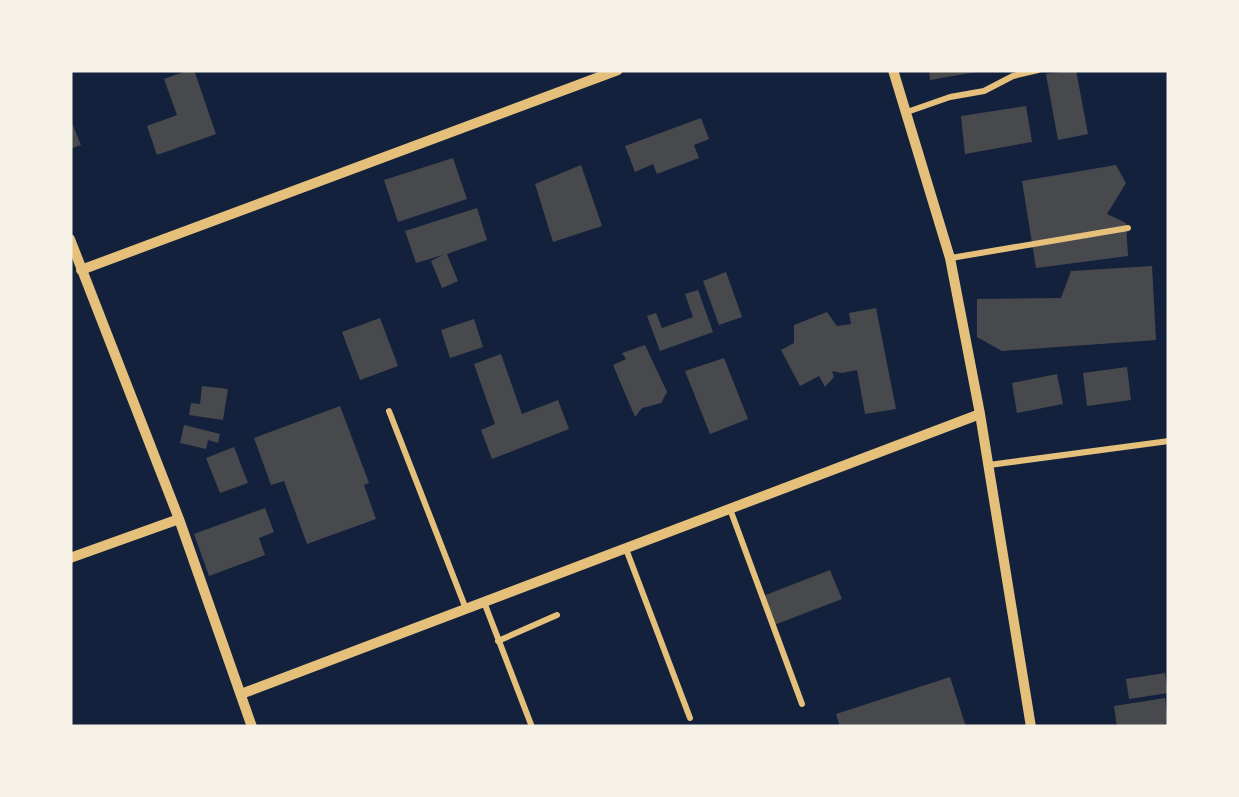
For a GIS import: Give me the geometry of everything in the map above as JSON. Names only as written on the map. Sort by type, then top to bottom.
[{"type":"street","points":[[81,270],[618,70]]},
{"type":"street","points":[[893,70],[950,258],[980,414],[1031,727]]},
{"type":"street","points":[[70,239],[179,519],[252,727]]},
{"type":"street","points":[[240,694],[980,414]]},
{"type":"street","points":[[70,558],[179,519]]},
{"type":"lane","points":[[906,113],[950,96],[984,91],[1013,76],[1038,70]]},
{"type":"lane","points":[[950,258],[1128,228]]},
{"type":"lane","points":[[389,411],[466,609]]},
{"type":"lane","points":[[988,465],[1169,440]]},
{"type":"lane","points":[[730,509],[802,704]]},
{"type":"lane","points":[[626,548],[690,718]]},
{"type":"lane","points":[[484,602],[532,727]]},
{"type":"lane","points":[[498,641],[558,615]]},
{"type":"building","points":[[194,70],[216,134],[157,155],[147,126],[177,115],[164,79]]},
{"type":"building","points":[[929,70],[976,70],[976,72],[930,80]]},
{"type":"building","points":[[1076,70],[1088,134],[1058,140],[1046,74]]},
{"type":"building","points":[[1026,106],[1032,142],[965,154],[961,116]]},
{"type":"building","points":[[70,118],[81,145],[70,149]]},
{"type":"building","points":[[701,118],[709,139],[694,145],[699,158],[657,174],[653,164],[635,172],[625,146]]},
{"type":"building","points":[[453,158],[467,199],[398,222],[384,180]]},
{"type":"building","points":[[581,165],[602,226],[553,242],[535,184]]},
{"type":"building","points":[[1116,165],[1126,183],[1107,214],[1126,223],[1128,256],[1036,268],[1022,181]]},
{"type":"building","points":[[477,208],[487,240],[447,254],[458,281],[442,288],[431,261],[443,255],[416,263],[405,231]]},
{"type":"building","points":[[1152,266],[1156,340],[1002,351],[977,337],[977,299],[1061,298],[1071,271]]},
{"type":"building","points":[[726,272],[742,317],[719,325],[703,281]]},
{"type":"building","points":[[698,290],[713,332],[660,351],[647,316],[656,313],[662,328],[693,317],[685,294]]},
{"type":"building","points":[[876,308],[896,409],[865,414],[857,370],[832,371],[834,377],[825,387],[819,376],[800,386],[781,350],[794,343],[794,325],[827,312],[837,326],[851,324],[849,313]]},
{"type":"building","points":[[380,318],[398,366],[360,380],[342,332]]},
{"type":"building","points":[[474,319],[483,347],[450,358],[441,330]]},
{"type":"building","points":[[645,345],[667,392],[661,403],[642,408],[635,417],[613,365],[626,359],[622,353]]},
{"type":"building","points":[[501,354],[522,414],[558,400],[569,429],[492,459],[481,430],[495,424],[474,364]]},
{"type":"building","points":[[724,358],[748,419],[710,434],[685,371]]},
{"type":"building","points":[[1127,367],[1131,400],[1087,406],[1083,373]]},
{"type":"building","points":[[1057,374],[1063,404],[1017,413],[1012,383]]},
{"type":"building","points":[[202,386],[228,389],[223,420],[189,415],[191,403],[200,404]]},
{"type":"building","points":[[340,406],[369,483],[364,485],[376,519],[307,544],[284,481],[271,485],[254,438]]},
{"type":"building","points":[[184,425],[220,434],[218,443],[208,440],[206,449],[180,443]]},
{"type":"building","points":[[234,447],[248,483],[220,493],[206,458]]},
{"type":"building","points":[[265,508],[274,532],[259,538],[265,555],[209,576],[194,534]]},
{"type":"building","points":[[830,570],[842,599],[774,625],[763,596]]},
{"type":"building","points":[[1165,673],[1168,693],[1129,699],[1126,679]]},
{"type":"building","points":[[950,677],[966,727],[840,727],[836,714]]},
{"type":"building","points":[[1165,698],[1169,727],[1117,727],[1114,706]]}]
